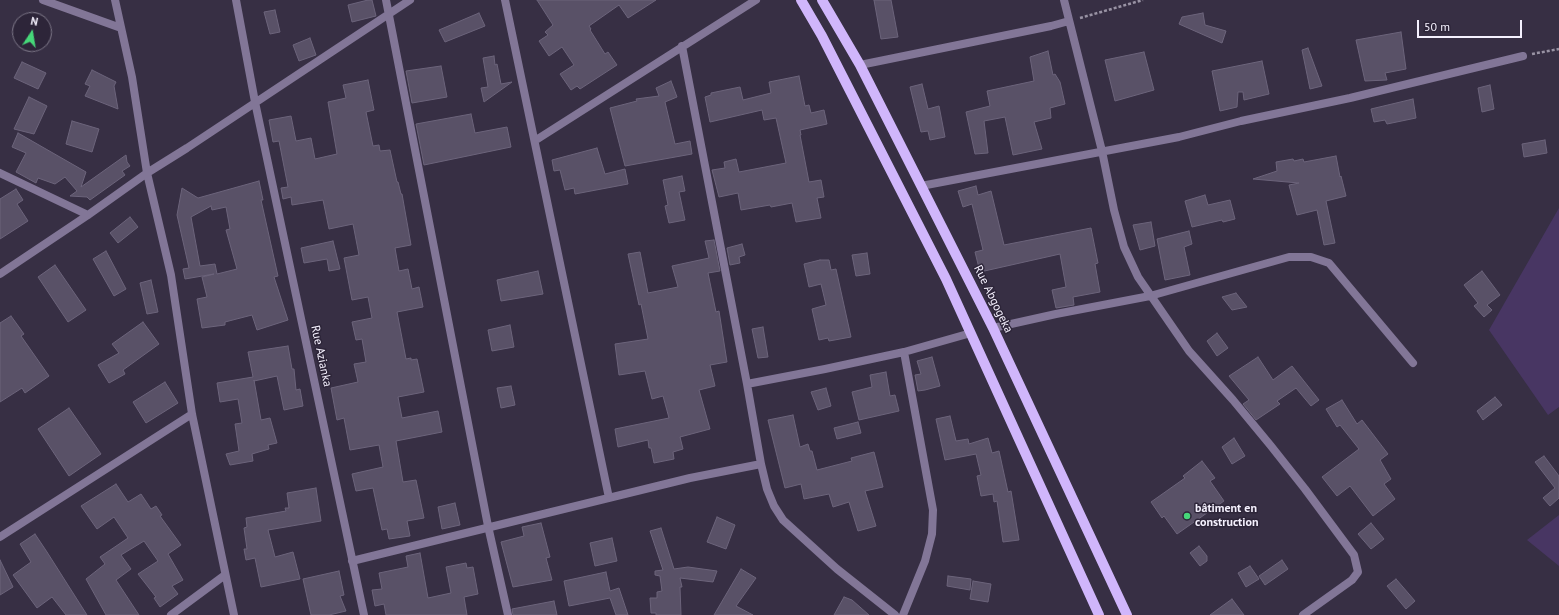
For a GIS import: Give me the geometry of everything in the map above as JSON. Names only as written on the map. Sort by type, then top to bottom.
[{"type":"main road","points":[[801,0],[825,43],[946,279],[1100,615]]},
{"type":"main road","name":"Rue Abgogeka","points":[[822,0],[860,65],[993,328],[1127,615]]},
{"type":"street","points":[[43,0],[121,28]]},
{"type":"street","points":[[115,0],[132,77],[147,173],[171,275],[192,414],[234,615]]},
{"type":"street","name":"Rue Azianka","points":[[236,0],[255,102],[364,615]]},
{"type":"street","points":[[386,0],[488,528],[508,615]]},
{"type":"street","points":[[0,274],[88,215],[147,173],[410,0]]},
{"type":"street","points":[[506,0],[609,498]]},
{"type":"street","points":[[536,140],[756,0]]},
{"type":"street","points":[[1064,0],[1068,21],[1102,151],[1114,210],[1124,247],[1138,277],[1189,351],[1233,400],[1271,446],[1354,555],[1358,572],[1352,580],[1303,615]]},
{"type":"street","points":[[860,65],[1045,28],[1068,21]]},
{"type":"street","points":[[682,46],[767,489],[774,506],[783,520],[836,569],[895,615]]},
{"type":"street","points":[[921,186],[1179,137],[1241,121],[1350,98],[1523,56]]},
{"type":"street","points":[[0,173],[88,215]]},
{"type":"street","points":[[993,328],[1064,312],[1150,296],[1289,258],[1311,257],[1329,263],[1413,363]]},
{"type":"street","points":[[747,384],[904,352],[971,333]]},
{"type":"street","points":[[903,615],[925,561],[932,534],[933,510],[904,352]]},
{"type":"street","points":[[0,537],[192,414]]},
{"type":"street","points":[[352,561],[690,478],[761,464]]},
{"type":"street","points":[[171,615],[225,574]]},
{"type":"path","points":[[1068,21],[1143,0]]},
{"type":"path","points":[[1523,56],[1559,49]]},
{"type":"shaded area","points":[[1559,208],[1559,407],[1548,415],[1489,330]]},
{"type":"shaded area","points":[[1559,515],[1559,566],[1527,540]]},
{"type":"building","points":[[372,0],[376,16],[352,22],[348,5]]},
{"type":"building","points":[[537,0],[656,0],[628,18],[619,5],[589,26],[605,54],[608,52],[617,65],[580,89],[577,86],[571,90],[560,74],[574,65],[562,47],[549,56],[539,41],[548,35],[545,32],[553,25]]},
{"type":"building","points":[[874,0],[891,0],[898,37],[881,39]]},
{"type":"building","points":[[275,10],[280,32],[270,34],[264,12]]},
{"type":"building","points":[[479,13],[485,26],[445,42],[439,30]]},
{"type":"building","points":[[1203,13],[1205,25],[1226,31],[1222,43],[1179,24],[1182,17]]},
{"type":"building","points":[[1401,32],[1406,69],[1385,73],[1387,80],[1365,81],[1356,40]]},
{"type":"building","points":[[310,38],[316,55],[299,61],[293,45]]},
{"type":"building","points":[[1308,48],[1322,86],[1310,89],[1302,50]]},
{"type":"building","points":[[1048,51],[1053,75],[1055,74],[1060,82],[1065,104],[1050,108],[1051,118],[1034,122],[1042,149],[1013,155],[1005,117],[984,121],[988,153],[975,154],[966,112],[990,106],[987,91],[1034,81],[1030,57]]},
{"type":"building","points":[[1144,52],[1154,90],[1115,101],[1105,60]]},
{"type":"building","points":[[494,56],[495,65],[497,64],[501,84],[512,82],[484,102],[481,88],[488,87],[483,58]]},
{"type":"building","points":[[1262,61],[1269,94],[1244,100],[1243,92],[1238,92],[1237,107],[1220,111],[1212,71]]},
{"type":"building","points":[[22,62],[46,73],[38,89],[14,78]]},
{"type":"building","points":[[441,66],[447,97],[412,103],[406,71]]},
{"type":"building","points":[[92,70],[116,82],[114,86],[118,109],[85,96],[90,86],[85,84]]},
{"type":"building","points":[[799,76],[805,106],[809,105],[811,113],[824,110],[827,124],[800,130],[809,182],[821,180],[824,197],[817,198],[821,218],[796,222],[792,203],[741,210],[738,193],[719,197],[712,170],[725,168],[724,162],[736,159],[739,172],[786,163],[776,118],[764,120],[762,110],[710,122],[705,97],[711,95],[711,93],[740,87],[743,100],[771,93],[769,82]]},
{"type":"building","points":[[368,80],[374,110],[366,112],[373,146],[379,145],[380,151],[390,150],[397,182],[402,194],[411,245],[395,248],[399,271],[408,269],[412,289],[419,287],[423,307],[397,312],[406,359],[417,359],[424,392],[398,397],[402,418],[438,411],[442,432],[396,441],[403,482],[416,480],[424,518],[407,521],[410,536],[389,539],[387,529],[382,530],[373,488],[356,491],[352,474],[383,467],[379,445],[350,450],[344,418],[337,420],[331,388],[358,382],[354,364],[366,362],[362,339],[356,340],[352,322],[372,318],[368,297],[352,300],[344,258],[359,255],[353,224],[329,229],[323,200],[292,205],[291,197],[283,199],[281,188],[288,187],[279,141],[273,142],[269,120],[291,116],[296,141],[311,138],[315,159],[337,154],[328,102],[346,98],[343,85]]},
{"type":"building","points":[[671,81],[677,97],[665,102],[675,144],[690,141],[692,154],[625,166],[610,108],[637,101],[636,99],[659,96],[656,88]]},
{"type":"building","points":[[922,84],[928,109],[939,106],[945,137],[930,140],[928,131],[921,132],[910,87]]},
{"type":"building","points":[[1490,85],[1494,109],[1482,112],[1478,88]]},
{"type":"building","points":[[29,97],[47,106],[34,134],[14,129]]},
{"type":"building","points":[[1413,99],[1416,118],[1387,124],[1385,120],[1374,122],[1371,109]]},
{"type":"building","points":[[471,114],[475,133],[507,127],[511,147],[424,165],[416,124]]},
{"type":"building","points":[[72,121],[99,129],[92,152],[66,144]]},
{"type":"building","points":[[18,133],[86,172],[81,187],[126,155],[127,162],[130,166],[122,171],[125,175],[90,200],[87,197],[70,196],[77,191],[65,177],[55,184],[38,178],[36,183],[16,172],[26,153],[12,147]]},
{"type":"building","points":[[1545,140],[1547,153],[1524,157],[1522,144]]},
{"type":"building","points":[[597,148],[605,174],[625,169],[628,184],[575,194],[574,188],[565,190],[560,170],[554,171],[552,160]]},
{"type":"building","points":[[1336,156],[1340,177],[1341,176],[1346,196],[1326,201],[1335,243],[1324,245],[1317,210],[1297,215],[1289,185],[1299,183],[1253,179],[1277,171],[1276,162],[1303,159],[1304,162]]},
{"type":"building","points":[[682,176],[685,191],[679,192],[685,220],[669,223],[665,206],[668,205],[663,180]]},
{"type":"building","points":[[259,181],[263,200],[261,200],[278,276],[274,277],[288,320],[257,330],[252,315],[225,322],[225,325],[202,328],[197,299],[207,297],[202,277],[214,274],[185,279],[183,269],[189,268],[177,215],[182,188],[198,198]],"holes":[[[211,206],[212,210],[226,207],[230,229],[226,230],[237,269],[217,274],[215,264],[200,266],[191,217]]]},
{"type":"building","points":[[976,186],[978,195],[991,191],[1004,245],[1091,228],[1098,263],[1095,264],[1100,292],[1073,297],[1074,305],[1056,308],[1052,290],[1066,287],[1060,254],[980,272],[975,252],[983,250],[972,204],[963,207],[958,191]]},
{"type":"building","points":[[16,189],[23,200],[17,204],[28,221],[0,239],[0,199]]},
{"type":"building","points":[[1205,195],[1208,205],[1230,200],[1235,219],[1223,222],[1222,220],[1192,227],[1185,201]]},
{"type":"building","points":[[130,217],[138,227],[118,243],[110,233]]},
{"type":"building","points":[[1151,222],[1155,246],[1140,250],[1133,225]]},
{"type":"building","points":[[1189,231],[1192,244],[1184,247],[1190,275],[1165,280],[1157,239]]},
{"type":"building","points":[[714,240],[720,271],[708,273],[716,312],[719,311],[727,362],[710,365],[715,386],[699,390],[710,429],[680,437],[683,449],[673,452],[674,459],[654,463],[648,440],[618,447],[615,429],[669,418],[663,396],[652,399],[645,371],[619,375],[615,344],[648,339],[641,304],[639,305],[628,254],[640,252],[648,293],[678,287],[672,266],[709,258],[705,241]]},
{"type":"building","points":[[333,241],[340,269],[329,271],[327,259],[304,263],[301,248]]},
{"type":"building","points":[[742,244],[745,255],[739,257],[740,263],[730,265],[727,248]]},
{"type":"building","points":[[106,251],[126,289],[114,296],[93,259]]},
{"type":"building","points":[[867,253],[870,274],[856,276],[852,255]]},
{"type":"building","points":[[820,260],[829,260],[831,270],[836,269],[851,337],[829,341],[828,338],[819,340],[812,309],[826,305],[821,284],[809,287],[804,264]]},
{"type":"building","points":[[55,265],[86,310],[68,322],[38,277]]},
{"type":"building","points":[[538,271],[543,294],[501,301],[497,280]]},
{"type":"building","points":[[1482,271],[1500,295],[1487,305],[1492,310],[1484,317],[1474,306],[1478,303],[1464,285]]},
{"type":"building","points":[[151,280],[158,312],[147,314],[140,283]]},
{"type":"building","points":[[1236,293],[1247,307],[1232,310],[1222,297]]},
{"type":"building","points":[[11,316],[24,334],[21,336],[49,376],[25,393],[22,388],[0,402],[0,323]]},
{"type":"building","points":[[143,322],[159,344],[123,370],[125,374],[109,383],[98,365],[119,353],[112,344]]},
{"type":"building","points":[[510,325],[514,347],[492,351],[488,330]]},
{"type":"building","points":[[763,327],[768,357],[758,358],[752,329]]},
{"type":"building","points":[[1217,333],[1228,348],[1217,356],[1207,341]]},
{"type":"building","points":[[288,346],[292,369],[294,369],[296,390],[300,389],[303,406],[284,410],[277,376],[254,381],[261,420],[270,418],[277,443],[268,445],[269,449],[252,454],[253,461],[230,465],[226,454],[239,451],[235,424],[242,423],[238,399],[220,402],[217,383],[253,377],[248,352]]},
{"type":"building","points":[[932,357],[940,386],[918,391],[915,375],[921,374],[917,361]]},
{"type":"building","points":[[1258,357],[1273,380],[1292,366],[1319,400],[1311,406],[1296,388],[1277,401],[1280,404],[1256,420],[1243,404],[1249,400],[1229,376]]},
{"type":"building","points":[[886,372],[890,396],[895,395],[899,411],[859,420],[852,392],[872,387],[870,375]]},
{"type":"building","points":[[165,382],[178,403],[146,423],[133,402]]},
{"type":"building","points":[[511,386],[515,405],[501,408],[497,388]]},
{"type":"building","points":[[826,388],[831,406],[818,410],[811,392]]},
{"type":"building","points":[[1495,397],[1502,405],[1483,420],[1477,411]]},
{"type":"building","points":[[1342,400],[1357,424],[1362,420],[1388,454],[1380,460],[1391,479],[1384,484],[1395,499],[1373,516],[1350,486],[1337,496],[1322,477],[1359,449],[1340,425],[1337,427],[1326,409]]},
{"type":"building","points":[[69,408],[101,454],[69,476],[38,429]]},
{"type":"building","points":[[793,415],[800,447],[808,444],[810,451],[812,451],[817,470],[852,461],[851,458],[874,452],[883,487],[865,491],[876,526],[858,531],[849,502],[833,507],[829,494],[804,499],[801,484],[785,488],[768,420]]},
{"type":"building","points":[[950,416],[956,441],[968,439],[969,444],[988,438],[992,453],[999,451],[1008,492],[1011,491],[1019,540],[1003,542],[997,501],[994,502],[993,494],[981,496],[977,476],[981,475],[976,454],[945,460],[936,419]]},
{"type":"building","points":[[858,422],[861,433],[837,439],[834,428]]},
{"type":"building","points":[[1234,438],[1245,456],[1232,464],[1222,447]]},
{"type":"building","points":[[1544,456],[1559,476],[1559,498],[1550,506],[1543,498],[1555,488],[1535,462]]},
{"type":"building","points":[[1202,461],[1215,478],[1210,481],[1224,501],[1177,534],[1164,516],[1162,518],[1151,502],[1185,478],[1183,476]]},
{"type":"building","points":[[116,484],[128,502],[141,494],[151,509],[156,506],[162,515],[160,516],[181,545],[168,554],[183,580],[172,586],[178,594],[160,607],[154,598],[156,597],[138,574],[158,561],[144,541],[121,555],[131,569],[116,580],[139,615],[106,615],[86,579],[105,564],[100,557],[128,538],[114,517],[97,529],[81,506]]},
{"type":"building","points":[[316,488],[321,521],[268,530],[275,557],[293,552],[300,579],[261,587],[255,558],[246,560],[244,549],[247,549],[244,528],[247,527],[246,518],[286,511],[285,508],[289,508],[287,493]]},
{"type":"building","points":[[455,503],[460,525],[442,529],[438,507]]},
{"type":"building","points":[[717,517],[735,525],[726,549],[707,542]]},
{"type":"building","points":[[541,523],[550,557],[546,558],[552,580],[513,587],[501,542],[524,536],[522,527]]},
{"type":"building","points":[[1371,523],[1384,539],[1371,549],[1358,534]]},
{"type":"building","points":[[661,528],[674,569],[688,567],[717,571],[713,582],[680,578],[682,587],[680,587],[681,615],[656,615],[656,613],[651,613],[650,598],[657,598],[657,592],[662,591],[660,576],[655,575],[655,571],[663,570],[650,531]]},
{"type":"building","points":[[35,534],[87,615],[66,615],[52,597],[37,608],[13,575],[31,562],[20,544]]},
{"type":"building","points":[[612,538],[617,561],[595,566],[590,543]]},
{"type":"building","points":[[1199,546],[1207,556],[1207,561],[1200,566],[1190,553]]},
{"type":"building","points":[[420,553],[428,598],[451,593],[446,567],[466,563],[467,568],[473,567],[478,594],[464,597],[467,615],[386,615],[384,604],[375,606],[372,590],[382,589],[379,573],[408,567],[406,556]]},
{"type":"building","points":[[0,560],[13,587],[0,595]]},
{"type":"building","points":[[1282,560],[1288,569],[1265,585],[1259,576]]},
{"type":"building","name":"bâtiment en construction","points":[[1250,566],[1259,579],[1246,587],[1238,573]]},
{"type":"building","points":[[741,569],[756,578],[736,606],[753,615],[714,615]]},
{"type":"building","points":[[339,571],[344,595],[340,596],[346,611],[329,615],[311,615],[303,579]]},
{"type":"building","points":[[606,572],[610,591],[619,588],[628,615],[616,615],[610,598],[569,606],[564,581]]},
{"type":"building","points":[[948,576],[971,579],[970,590],[947,586]]},
{"type":"building","points":[[1396,579],[1415,601],[1406,609],[1387,586]]},
{"type":"building","points":[[973,581],[991,584],[988,602],[970,599]]},
{"type":"building","points":[[844,597],[852,600],[869,615],[834,615]]},
{"type":"building","points":[[1232,599],[1244,615],[1210,615]]},
{"type":"building","points":[[554,601],[557,615],[513,615],[512,609]]},
{"type":"place","name":"bâtiment en construction","points":[[1187,516]]}]
